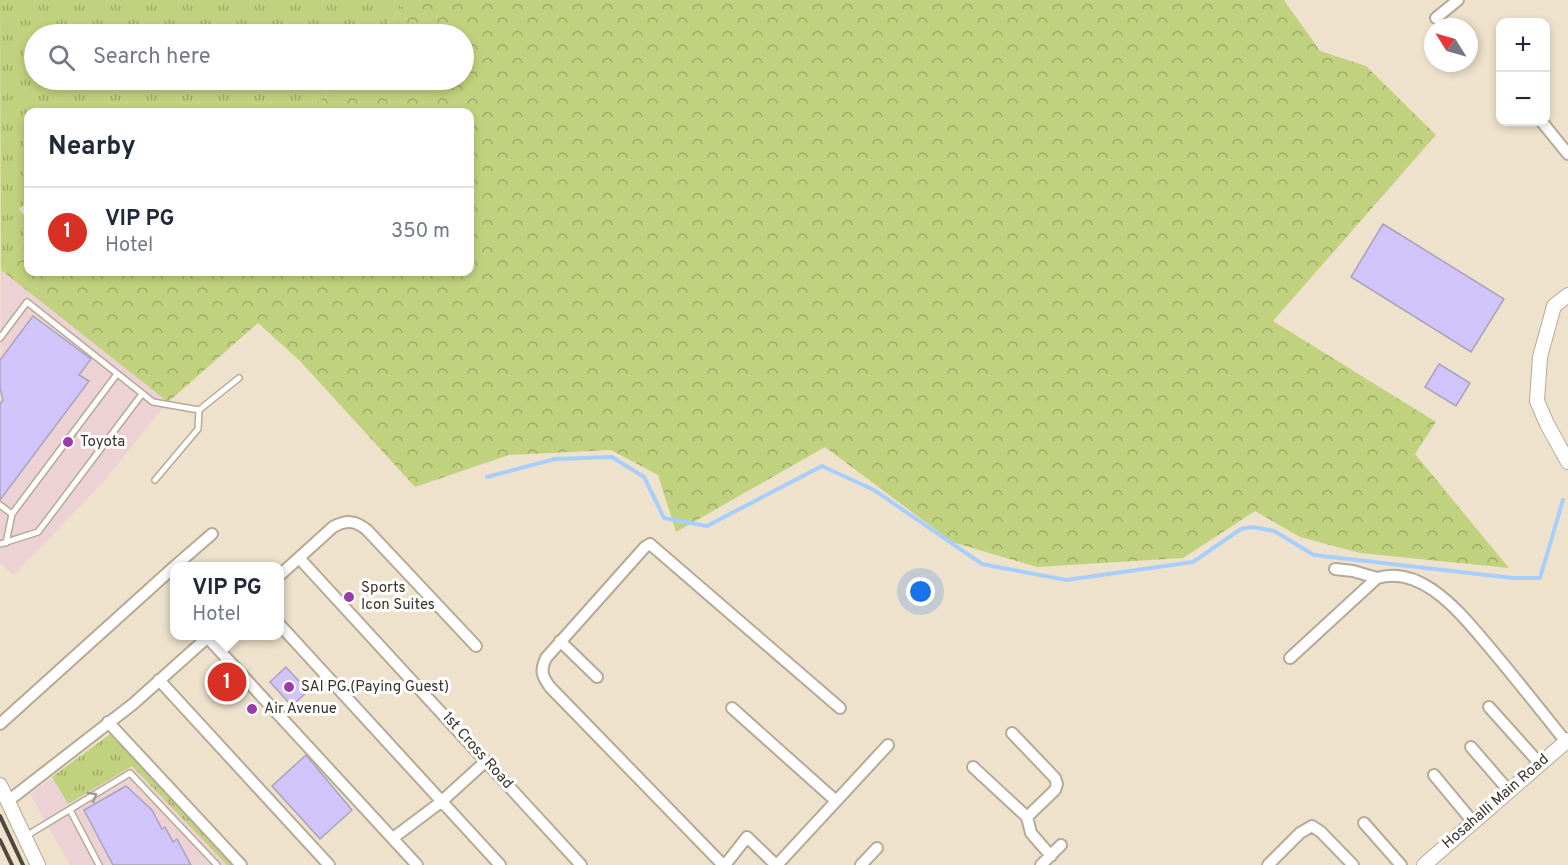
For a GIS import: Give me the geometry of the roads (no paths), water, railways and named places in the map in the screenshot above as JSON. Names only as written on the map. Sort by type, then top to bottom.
[{"type":"street","points":[[1436,18],[1458,0]]},
{"type":"street","points":[[1545,126],[1568,154]]},
{"type":"street","points":[[1568,295],[1554,306],[1540,357],[1537,401],[1568,462]]},
{"type":"street","points":[[284,571],[333,527],[342,522],[352,521],[361,525],[476,646]]},
{"type":"street","points":[[181,562],[212,534]]},
{"type":"street","points":[[840,708],[650,544],[560,641],[546,658],[541,669],[543,678],[550,687],[724,865],[747,837],[776,865],[888,745]]},
{"type":"street","name":"1st Cross Road","points":[[300,559],[581,865]]},
{"type":"street","points":[[1335,569],[1353,571],[1377,578]]},
{"type":"street","points":[[0,724],[170,571]]},
{"type":"street","points":[[1290,658],[1377,578],[1399,576],[1416,580],[1458,610],[1567,741]]},
{"type":"street","points":[[284,631],[500,865]]},
{"type":"street","points":[[8,801],[108,722],[204,640]]},
{"type":"street","points":[[212,640],[417,865]]},
{"type":"street","points":[[560,641],[597,677]]},
{"type":"street","points":[[159,680],[329,865]]},
{"type":"street","points":[[1489,707],[1540,764]]},
{"type":"street","points":[[732,708],[836,801]]},
{"type":"street","points":[[108,722],[241,865]]},
{"type":"street","points":[[1012,733],[1055,778],[1057,784],[1055,790],[1027,817]]},
{"type":"street","name":"Hosahalli Main Road","points":[[1424,865],[1567,741]]},
{"type":"street","points":[[1471,747],[1509,791]]},
{"type":"street","points":[[393,838],[441,802],[486,761]]},
{"type":"street","points":[[973,767],[1027,817],[1031,833],[1051,856]]},
{"type":"street","points":[[1434,775],[1473,822]]},
{"type":"street","points":[[0,785],[38,865]]},
{"type":"street","points":[[1364,823],[1401,865]]},
{"type":"street","points":[[1268,865],[1300,833],[1312,826],[1321,832],[1353,865]]},
{"type":"street","points":[[1041,865],[1061,845]]},
{"type":"street","points":[[861,865],[877,848]]},
{"type":"lane","points":[[0,338],[27,302],[153,402],[199,410]]},
{"type":"lane","points":[[3,543],[12,514],[117,374]]},
{"type":"lane","points":[[155,480],[198,429],[199,410],[239,378]]},
{"type":"lane","points":[[3,543],[38,532],[142,394]]},
{"type":"lane","points":[[0,505],[12,514]]},
{"type":"lane","points":[[24,837],[130,773],[218,865]]},
{"type":"lane","points":[[70,810],[99,865]]},
{"type":"waterway","points":[[487,477],[555,459],[612,457],[644,477],[664,518],[707,526],[822,466],[874,490],[982,564],[1066,580],[1193,562],[1241,529],[1252,527],[1274,531],[1314,555],[1512,578],[1540,578],[1563,500]]},
{"type":"railway","points":[[0,816],[23,865]]},
{"type":"railway","points":[[0,840],[12,865]]},
{"type":"place","name":"Toyota","points":[[68,442]]},
{"type":"place","name":"Sports Icon Suites","points":[[349,597]]},
{"type":"place","name":"VIP PG","points":[[227,682]]},
{"type":"place","name":"SAI PG.(Paying Guest)","points":[[289,687]]},
{"type":"place","name":"Air Avenue","points":[[252,709]]}]
